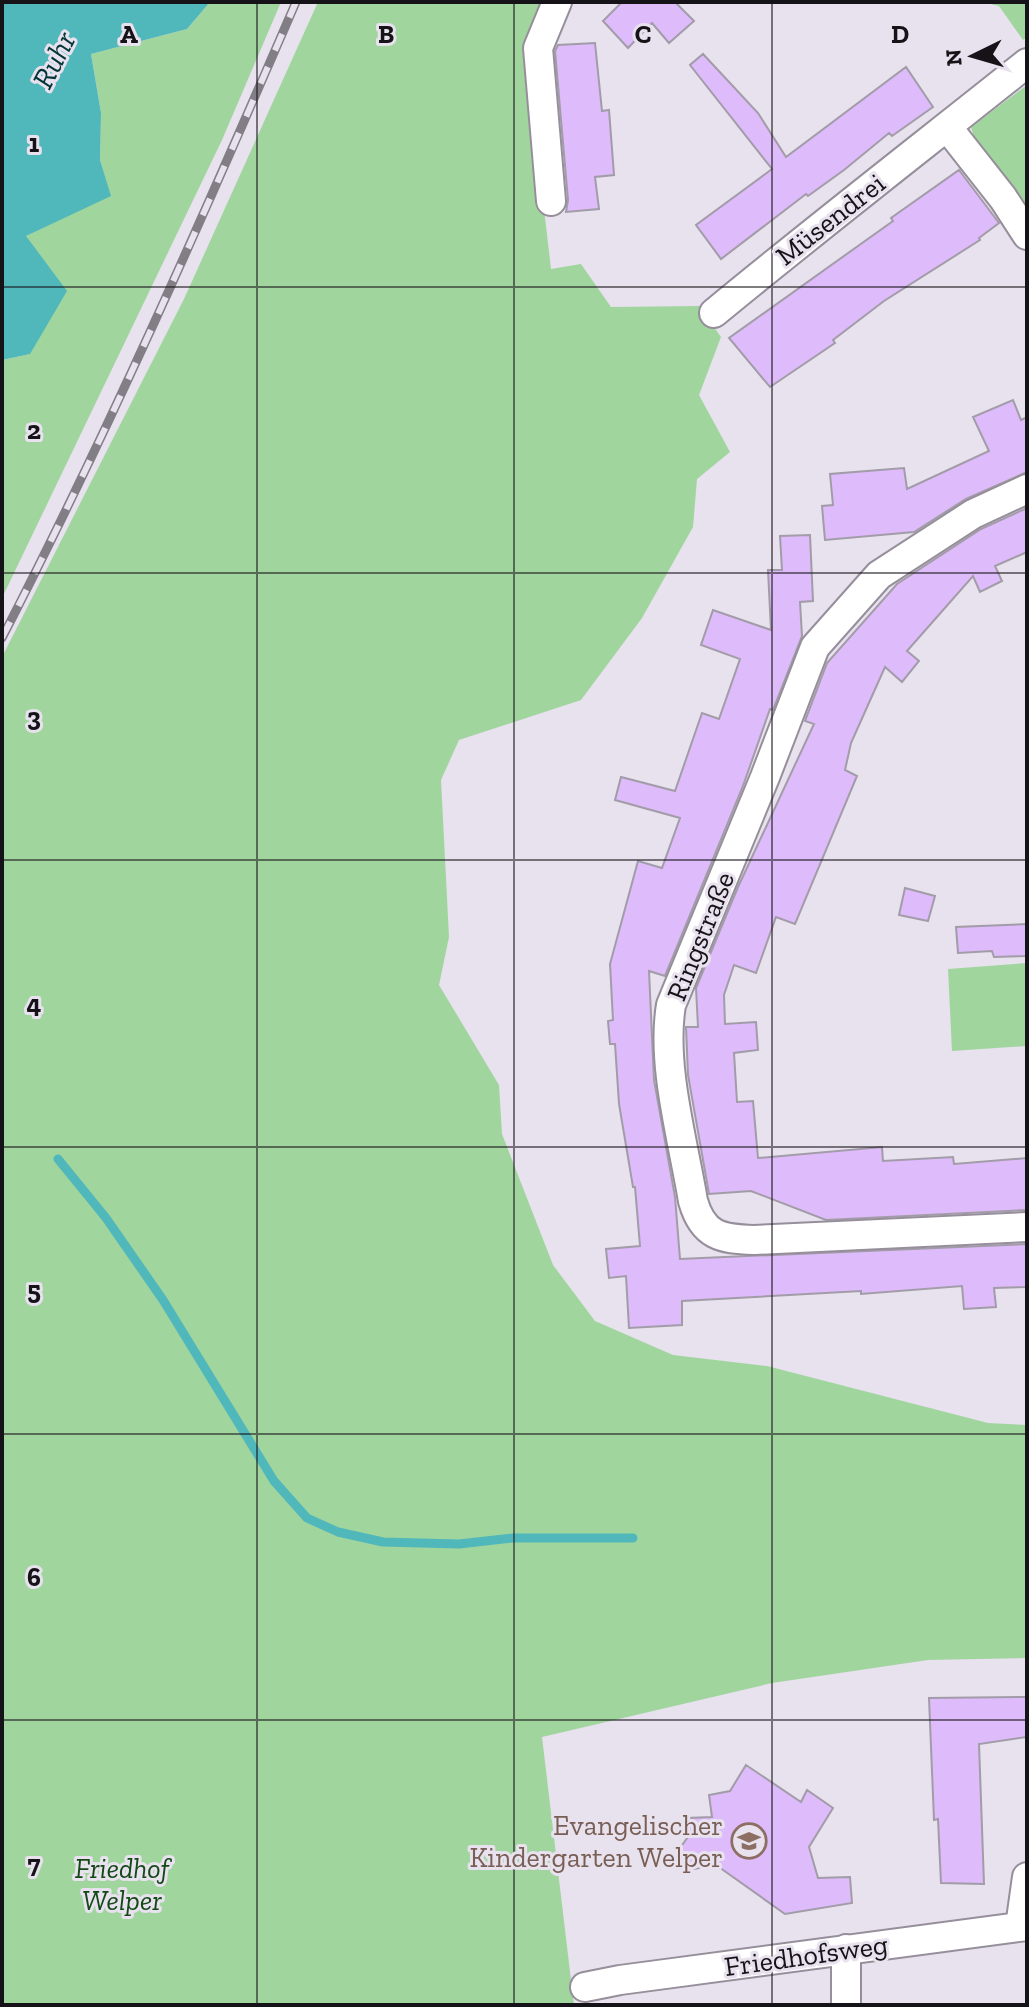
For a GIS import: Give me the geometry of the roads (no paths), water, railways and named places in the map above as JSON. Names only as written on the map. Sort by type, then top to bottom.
[{"type":"street","points":[[551,201],[538,48],[557,2]]},
{"type":"street","name":"Müsendrei","points":[[714,313],[805,237],[948,128],[1027,63]]},
{"type":"street","points":[[948,128],[1003,198],[1027,235]]},
{"type":"street","name":"Ringstraße","points":[[1027,489],[973,514],[879,575],[815,647],[671,1005],[668,1033],[669,1058],[693,1201],[708,1231],[734,1240],[754,1240],[1027,1227]]},
{"type":"street","points":[[1024,1926],[1027,1877]]},
{"type":"street","name":"Friedhofsweg","points":[[585,1987],[620,1992],[846,1949],[1024,1926]]},
{"type":"street","points":[[846,1949],[846,2005]]},
{"type":"water","name":"Ruhr","points":[[2,2],[210,2],[187,29],[91,54],[101,113],[100,160],[111,196],[26,236],[67,291],[30,354],[2,360]]},
{"type":"waterway","points":[[58,1159],[106,1218],[163,1300],[274,1481],[307,1518],[338,1532],[383,1542],[459,1544],[513,1538],[633,1538]]},
{"type":"railway","points":[[2,638],[154,323],[296,2]]},
{"type":"place","name":"Evangelischer Kindergarten Welper","points":[[749,1841]]},
{"type":"park label","name":"Friedhof Welper","points":[[122,1884]]}]
